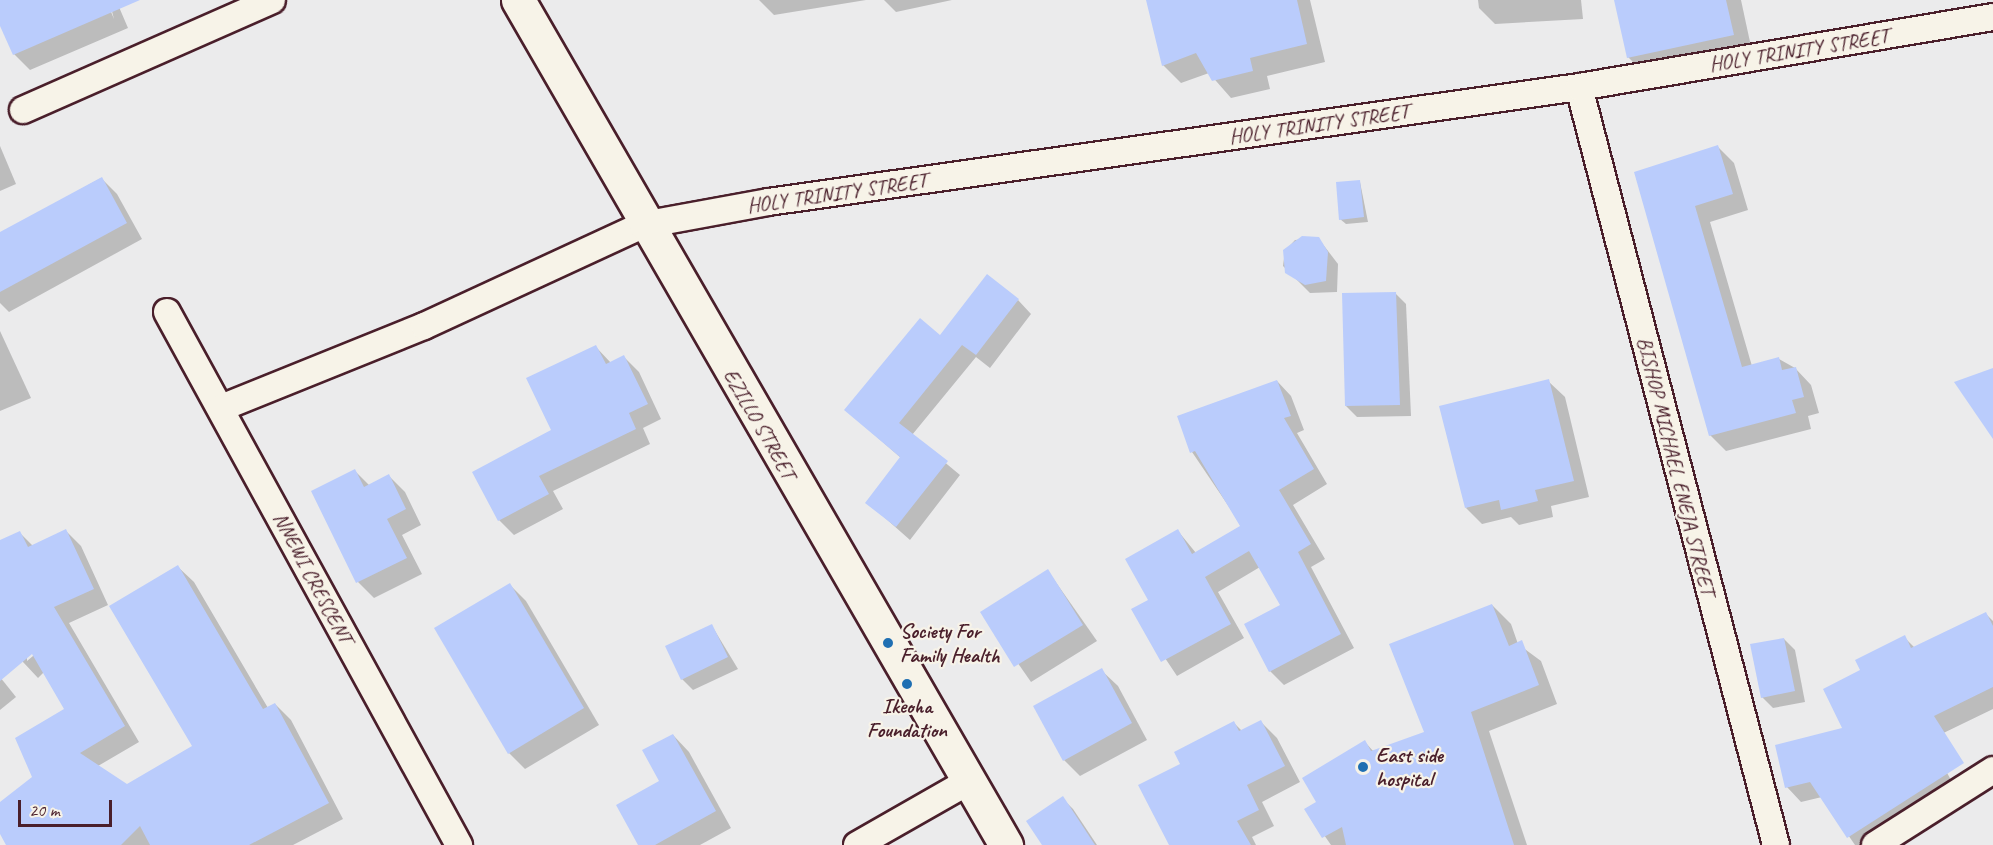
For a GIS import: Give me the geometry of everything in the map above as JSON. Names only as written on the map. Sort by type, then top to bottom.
[{"type":"street","points":[[23,110],[272,0]]},
{"type":"street","name":"EZILLO STREET","points":[[518,0],[643,225],[1006,845]]},
{"type":"street","name":"HOLY TRINITY STREET","points":[[221,408],[424,326],[643,225],[768,202],[1579,87],[1993,17]]},
{"type":"street","name":"BISHOP MICHAEL ENEJA STREET","points":[[1579,87],[1776,845]]},
{"type":"street","name":"NNEWI CRESCENT","points":[[167,312],[459,845]]},
{"type":"street","points":[[1875,845],[1993,770]]},
{"type":"street","points":[[857,845],[969,781]]},
{"type":"building","points":[[0,0],[140,0],[13,55],[0,26]]},
{"type":"building","points":[[1146,0],[1297,0],[1307,44],[1250,58],[1253,71],[1212,81],[1196,53],[1162,66]]},
{"type":"building","points":[[1614,0],[1726,0],[1734,35],[1627,58]]},
{"type":"building","points":[[1718,145],[1733,194],[1695,206],[1742,367],[1779,357],[1782,370],[1796,367],[1804,397],[1792,400],[1796,413],[1709,436],[1634,172]]},
{"type":"building","points":[[102,177],[127,223],[0,292],[0,232]]},
{"type":"building","points":[[1360,180],[1364,217],[1339,220],[1336,182]]},
{"type":"building","points":[[1302,236],[1319,237],[1328,252],[1326,281],[1305,285],[1285,273],[1283,250]]},
{"type":"building","points":[[987,274],[1019,299],[976,355],[962,345],[899,423],[948,461],[896,527],[865,503],[900,457],[844,410],[920,318],[940,335]]},
{"type":"building","points":[[1396,292],[1400,405],[1345,406],[1342,293]]},
{"type":"building","points":[[596,345],[606,364],[624,355],[648,404],[629,413],[636,429],[539,476],[549,494],[498,521],[472,472],[551,430],[526,378]]},
{"type":"building","points":[[1993,368],[1993,439],[1954,382]]},
{"type":"building","points":[[1549,379],[1574,481],[1535,490],[1538,501],[1501,510],[1499,500],[1465,508],[1439,406]]},
{"type":"building","points":[[1277,380],[1291,416],[1284,418],[1314,469],[1279,490],[1311,544],[1298,552],[1341,634],[1269,672],[1244,624],[1280,605],[1249,551],[1205,577],[1231,624],[1161,662],[1131,609],[1148,600],[1125,559],[1178,529],[1192,554],[1240,526],[1195,451],[1190,453],[1177,416]]},
{"type":"building","points":[[355,469],[364,487],[389,474],[406,509],[387,519],[407,558],[356,583],[311,491]]},
{"type":"building","points":[[66,529],[94,589],[54,607],[125,726],[80,753],[127,784],[192,746],[109,606],[178,565],[263,709],[275,703],[329,803],[249,845],[150,845],[140,826],[121,845],[6,845],[0,834],[0,802],[32,777],[15,738],[64,709],[32,654],[0,681],[0,540],[20,531],[28,547]]},
{"type":"building","points":[[1048,569],[1083,625],[1014,667],[980,612]]},
{"type":"building","points":[[510,583],[584,708],[508,754],[434,628]]},
{"type":"building","points":[[1492,604],[1509,646],[1522,640],[1539,685],[1471,712],[1514,845],[1346,845],[1342,827],[1322,838],[1304,809],[1316,802],[1302,778],[1365,740],[1371,751],[1424,732],[1389,644]]},
{"type":"building","points":[[1986,612],[1993,626],[1993,687],[1934,716],[1964,763],[1847,838],[1810,782],[1785,788],[1775,745],[1842,728],[1823,689],[1860,670],[1855,660],[1905,635],[1911,648]]},
{"type":"building","points":[[712,624],[728,657],[681,680],[665,646]]},
{"type":"building","points":[[1784,638],[1795,691],[1761,698],[1750,644]]},
{"type":"building","points":[[1102,668],[1132,723],[1063,761],[1033,706]]},
{"type":"building","points":[[1261,720],[1285,766],[1247,785],[1259,810],[1237,821],[1251,845],[1169,845],[1138,785],[1180,764],[1174,752],[1234,721],[1239,731]]},
{"type":"building","points":[[673,734],[716,811],[655,845],[638,845],[616,805],[659,781],[642,750]]},
{"type":"building","points":[[1063,796],[1095,845],[1042,845],[1026,821]]},
{"type":"place","name":"Society For Family Health","points":[[888,643]]},
{"type":"place","name":"Ikeoha Foundation","points":[[907,684]]},
{"type":"place","name":"East side hospital","points":[[1363,767]]}]
